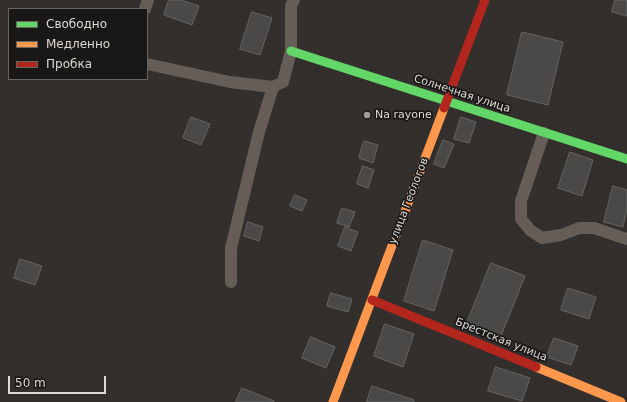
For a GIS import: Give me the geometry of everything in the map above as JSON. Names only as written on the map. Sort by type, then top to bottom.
[{"type":"street","points":[[148,64],[230,82],[273,87],[282,82],[291,51],[291,6],[294,0]]},
{"type":"street","name":"улица Геологов","points":[[333,402],[485,0]]},
{"type":"street","name":"Солнечная улица","points":[[291,51],[627,159]]},
{"type":"street","points":[[231,282],[231,248],[259,132],[273,87]]},
{"type":"street","points":[[544,133],[520,201],[521,219],[530,230],[542,238],[561,236],[578,228],[594,228],[627,239]]},
{"type":"street","name":"Брестская улица","points":[[372,300],[621,402]]},
{"type":"building","points":[[169,0],[181,0],[199,6],[192,25],[164,15]]},
{"type":"building","points":[[615,0],[627,0],[627,16],[612,12]]},
{"type":"building","points":[[252,12],[272,18],[260,55],[240,49]]},
{"type":"building","points":[[522,32],[563,42],[548,105],[507,95]]},
{"type":"building","points":[[191,117],[210,124],[201,145],[183,138]]},
{"type":"building","points":[[461,117],[476,122],[469,143],[454,139]]},
{"type":"building","points":[[443,140],[454,144],[444,168],[434,164]]},
{"type":"building","points":[[364,141],[378,145],[373,163],[359,158]]},
{"type":"building","points":[[570,152],[593,160],[582,196],[558,188]]},
{"type":"building","points":[[363,166],[374,170],[368,188],[357,184]]},
{"type":"building","points":[[613,186],[627,190],[627,209],[623,227],[604,222]]},
{"type":"building","points":[[295,195],[307,200],[302,211],[290,206]]},
{"type":"building","points":[[342,208],[355,212],[349,227],[337,223]]},
{"type":"building","points":[[248,222],[263,227],[259,241],[244,236]]},
{"type":"building","points":[[345,227],[358,232],[351,251],[338,246]]},
{"type":"building","points":[[423,240],[453,250],[434,311],[404,301]]},
{"type":"building","points":[[20,259],[42,266],[35,285],[14,278]]},
{"type":"building","points":[[491,263],[525,276],[501,336],[467,323]]},
{"type":"building","points":[[568,288],[596,297],[589,319],[561,310]]},
{"type":"building","points":[[331,293],[352,299],[348,312],[327,306]]},
{"type":"building","points":[[385,324],[414,334],[403,367],[374,356]]},
{"type":"building","points":[[311,337],[335,347],[326,368],[302,358]]},
{"type":"building","points":[[554,338],[578,346],[571,365],[547,357]]},
{"type":"building","points":[[496,367],[530,378],[522,401],[488,391]]},
{"type":"building","points":[[372,386],[414,400],[414,402],[367,402]]},
{"type":"building","points":[[242,388],[274,401],[274,402],[236,402]]},
{"type":"traffic: fast","points":[[291,51],[627,159]]},
{"type":"traffic: slow","points":[[333,402],[444,108]]},
{"type":"traffic: slow","points":[[536,367],[621,402]]},
{"type":"traffic: jam","points":[[444,108],[485,0]]},
{"type":"traffic: jam","points":[[372,300],[536,367]]},
{"type":"place","name":"Na rayone","points":[[367,115]]}]
